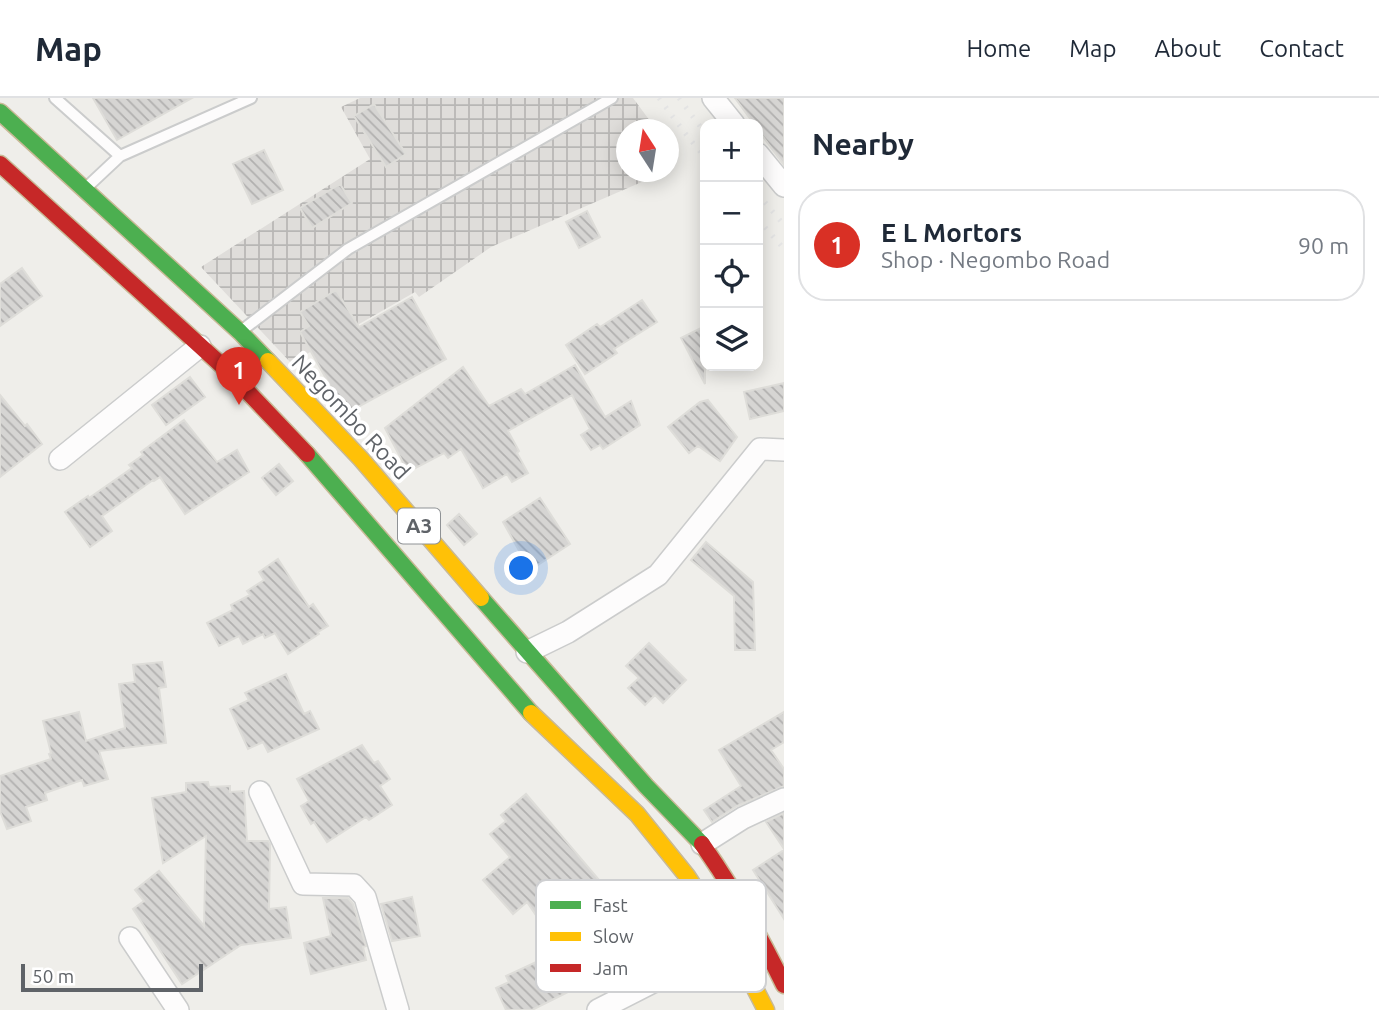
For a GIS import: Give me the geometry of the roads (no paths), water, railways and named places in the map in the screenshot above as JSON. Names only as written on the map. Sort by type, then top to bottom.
[{"type":"highway","name":"Negombo Road","points":[[0,112],[240,331],[361,459],[527,652],[646,786],[702,844],[726,880]]},
{"type":"highway","name":"A3","points":[[0,164],[229,372],[301,449],[522,704],[637,814],[690,880]]},
{"type":"highway","name":"Negombo Road","points":[[766,949],[784,985]]},
{"type":"highway","name":"A3","points":[[757,992],[766,1010]]},
{"type":"street","points":[[713,98],[730,119]]},
{"type":"street","points":[[763,159],[781,176]]},
{"type":"street","points":[[61,459],[200,346]]},
{"type":"street","points":[[527,652],[568,632],[658,575],[760,449],[784,450]]},
{"type":"street","points":[[260,792],[303,884],[354,886],[365,897],[398,1010]]},
{"type":"street","points":[[702,844],[743,818],[784,799]]},
{"type":"street","points":[[130,938],[178,1010]]},
{"type":"street","points":[[598,1010],[633,992]]},
{"type":"lane","points":[[54,98],[120,156]]},
{"type":"lane","points":[[85,189],[120,156],[251,98]]},
{"type":"lane","points":[[240,331],[348,250],[612,98]]},
{"type":"railway","points":[[659,98],[700,151]]},
{"type":"railway","points":[[679,98],[700,126]]},
{"type":"railway","points":[[763,200],[784,225]]},
{"type":"railway","points":[[763,225],[784,249]]},
{"type":"place","name":"E L Mortors","points":[[239,405]]}]
